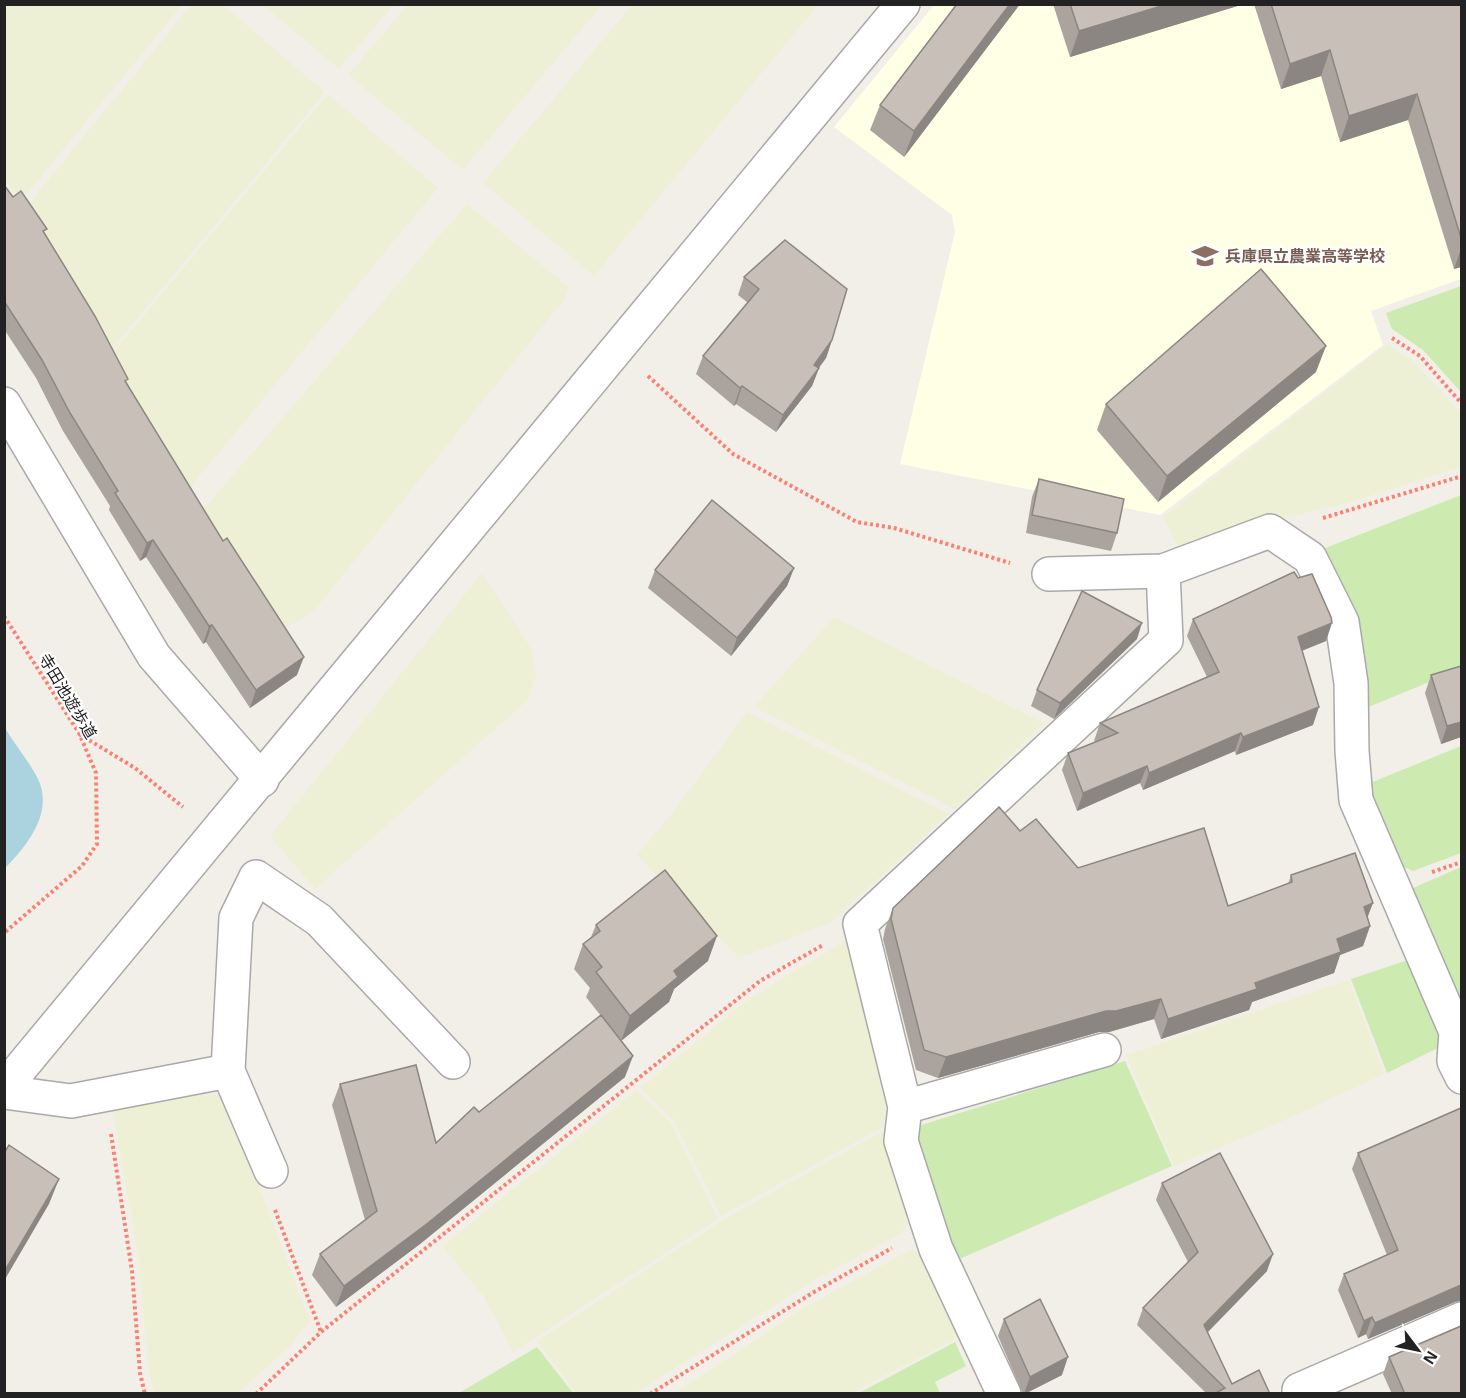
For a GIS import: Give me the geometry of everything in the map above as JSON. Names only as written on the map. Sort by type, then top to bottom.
[{"type":"street","points":[[4,1090],[903,4]]},
{"type":"street","points":[[4,404],[154,656],[262,780]]},
{"type":"street","points":[[1049,574],[1163,571],[1270,531],[1310,558],[1342,622],[1351,683],[1352,751],[1356,800],[1456,1032],[1454,1061],[1461,1077]]},
{"type":"street","points":[[1004,1394],[936,1249],[901,1141],[905,1107],[860,924],[1166,640],[1163,571]]},
{"type":"street","points":[[271,1171],[228,1071],[236,918],[256,877],[319,920],[453,1062]]},
{"type":"street","points":[[905,1107],[1104,1050]]},
{"type":"street","points":[[4,1090],[71,1101],[228,1071]]},
{"type":"street","points":[[1300,1394],[1299,1390],[1461,1318]]},
{"type":"path","points":[[1392,338],[1420,356],[1461,404]]},
{"type":"path","points":[[619,349],[733,454],[857,522],[894,528],[1049,574]]},
{"type":"path","points":[[1270,531],[1338,514],[1461,476]]},
{"type":"path","name":"寺田池遊歩道","points":[[4,616],[79,733],[96,773],[97,844],[82,866],[4,933]]},
{"type":"path","points":[[79,733],[135,768],[182,806],[219,831]]},
{"type":"path","points":[[256,1394],[321,1332],[760,981],[860,924]]},
{"type":"path","points":[[105,1094],[132,1271],[140,1373],[145,1394]]},
{"type":"path","points":[[271,1171],[266,1186],[321,1332]]},
{"type":"path","points":[[650,1394],[814,1292],[929,1227]]},
{"type":"shaded area","points":[[5,5],[182,5],[21,201],[5,180]]},
{"type":"shaded area","points":[[191,5],[223,5],[325,92],[110,352],[103,328],[26,207]]},
{"type":"shaded area","points":[[263,5],[393,5],[339,69]]},
{"type":"shaded area","points":[[407,5],[602,5],[463,170],[348,75]]},
{"type":"shaded area","points":[[632,5],[818,5],[594,276],[483,183]]},
{"type":"shaded area","name":"兵庫県立農業高等学校","points":[[934,5],[1461,5],[1461,279],[1371,311],[1383,345],[1160,515],[900,464],[955,232],[952,215],[834,127]]},
{"type":"shaded area","points":[[328,94],[438,188],[188,490],[137,414],[112,354]]},
{"type":"shaded area","points":[[467,204],[570,288],[563,301],[315,610],[278,633],[201,512]]},
{"type":"shaded area","points":[[1387,344],[1414,362],[1461,413],[1461,467],[1345,504],[1245,527],[1180,550],[1163,517]]},
{"type":"shaded area","points":[[482,573],[532,650],[536,677],[528,700],[315,889],[270,836]]},
{"type":"shaded area","points":[[834,617],[1044,723],[955,809],[754,707]]},
{"type":"shaded area","points":[[747,712],[949,814],[830,923],[739,958],[637,855],[672,813]]},
{"type":"shaded area","points":[[850,938],[888,1104],[883,1127],[721,1216],[674,1120],[640,1088],[750,998]]},
{"type":"shaded area","points":[[1349,980],[1384,1074],[1277,1124],[1174,1166],[1126,1055]]},
{"type":"shaded area","points":[[637,1090],[671,1123],[718,1219],[513,1352],[484,1297],[442,1246]]},
{"type":"shaded area","points":[[181,1095],[224,1095],[310,1321],[288,1348],[238,1393],[155,1393],[148,1370],[139,1264],[113,1112],[127,1104]]},
{"type":"shaded area","points":[[885,1130],[896,1143],[911,1214],[902,1233],[818,1278],[636,1393],[576,1393],[537,1341],[726,1218]]},
{"type":"shaded area","points":[[910,1250],[931,1254],[965,1333],[953,1341],[854,1393],[673,1394],[803,1308]]},
{"type":"green space","points":[[1462,286],[1461,392],[1423,350],[1392,329],[1386,313]]},
{"type":"green space","points":[[1461,495],[1461,669],[1366,708],[1315,552]]},
{"type":"green space","points":[[1461,746],[1461,853],[1413,871],[1397,864],[1365,785]]},
{"type":"green space","points":[[1461,867],[1461,1019],[1406,891]]},
{"type":"green space","points":[[1411,959],[1446,1037],[1440,1047],[1387,1073],[1351,979]]},
{"type":"green space","points":[[1125,1061],[1172,1166],[955,1261],[921,1177],[915,1127]]},
{"type":"green space","points":[[955,1342],[966,1366],[935,1382],[940,1393],[859,1393]]},
{"type":"green space","points":[[537,1347],[573,1393],[459,1393]]},
{"type":"water","points":[[5,728],[38,779],[43,804],[36,828],[5,868]]},
{"type":"building","points":[[957,4],[1010,4],[914,131],[880,105]]},
{"type":"building","points":[[1070,4],[1168,4],[1079,31]]},
{"type":"building","points":[[1271,4],[1461,4],[1461,238],[1417,94],[1349,116],[1330,50],[1290,64]]},
{"type":"building","points":[[4,185],[13,197],[21,191],[47,229],[43,231],[95,316],[128,379],[125,381],[223,541],[227,538],[304,657],[256,690],[212,625],[209,626],[153,540],[147,543],[115,493],[118,491],[70,413],[42,360],[4,301]]},
{"type":"building","points":[[785,240],[847,289],[832,340],[814,365],[819,368],[783,415],[742,386],[740,388],[703,356],[759,289],[744,277]]},
{"type":"building","points":[[1261,269],[1326,346],[1167,476],[1106,404]]},
{"type":"building","points":[[1039,479],[1124,499],[1117,533],[1032,515]]},
{"type":"building","points":[[712,500],[794,568],[737,638],[655,570]]},
{"type":"building","points":[[1294,572],[1298,578],[1312,574],[1331,617],[1332,623],[1298,637],[1319,707],[1243,737],[1241,733],[1149,773],[1147,766],[1083,793],[1068,753],[1118,733],[1100,723],[1219,672],[1193,619]]},
{"type":"building","points":[[1082,591],[1142,623],[1060,703],[1037,690]]},
{"type":"building","points":[[1461,666],[1461,722],[1447,726],[1431,675]]},
{"type":"building","points":[[999,807],[1020,831],[1036,819],[1078,868],[1204,828],[1228,906],[1292,882],[1291,875],[1355,853],[1373,903],[1364,907],[1370,926],[1337,939],[1341,952],[1255,983],[1257,989],[1168,1019],[1161,999],[1116,1011],[1106,1011],[946,1057],[924,1050],[891,919],[893,908]]},
{"type":"building","points":[[665,870],[717,936],[674,971],[678,977],[630,1016],[596,972],[602,967],[583,944],[600,931],[596,925]]},
{"type":"building","points":[[601,1015],[633,1056],[428,1223],[344,1286],[320,1254],[377,1211],[340,1084],[416,1065],[436,1143],[474,1107],[479,1112]]},
{"type":"building","points":[[1461,1108],[1461,1285],[1375,1323],[1372,1317],[1364,1321],[1344,1274],[1398,1250],[1358,1153]]},
{"type":"building","points":[[9,1145],[59,1179],[4,1272],[4,1153]]},
{"type":"building","points":[[1220,1153],[1273,1254],[1204,1325],[1232,1384],[1259,1370],[1270,1394],[1214,1394],[1225,1388],[1143,1308],[1198,1252],[1162,1183]]},
{"type":"building","points":[[1040,1299],[1068,1357],[1030,1377],[1004,1319]]},
{"type":"building","points":[[1461,1326],[1461,1394],[1405,1394],[1389,1357]]},
{"type":"place","name":"兵庫県立農業高等学校","points":[[1205,256]]}]
